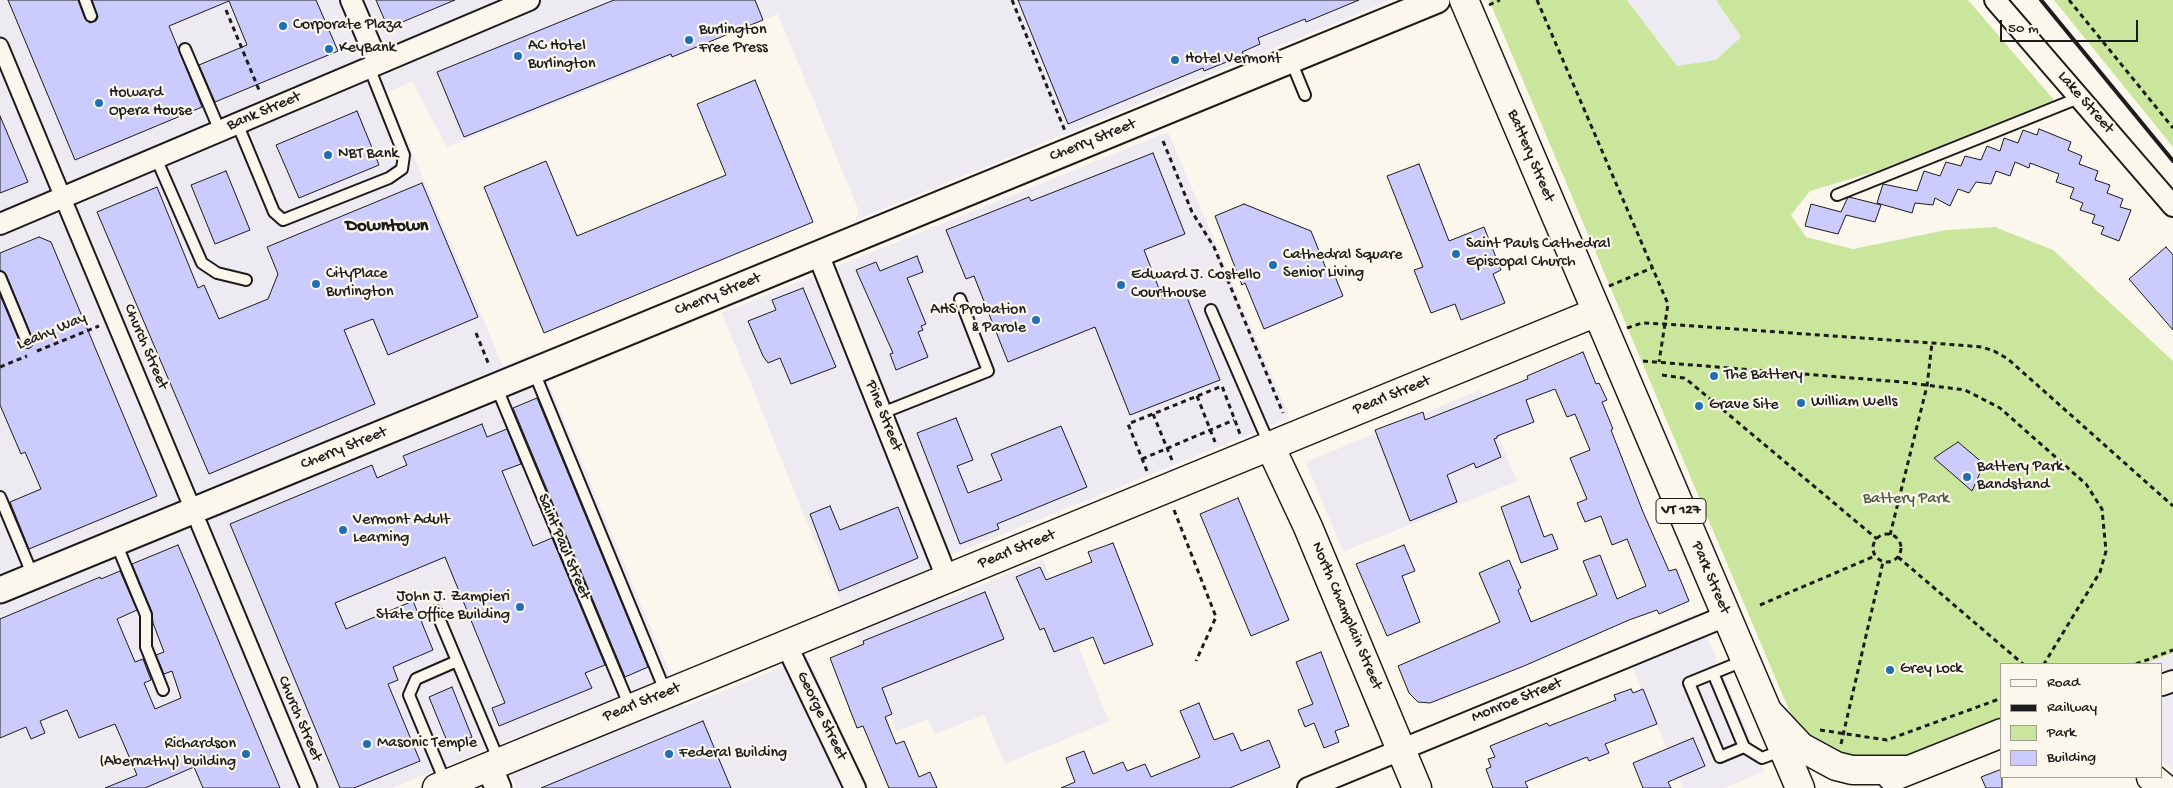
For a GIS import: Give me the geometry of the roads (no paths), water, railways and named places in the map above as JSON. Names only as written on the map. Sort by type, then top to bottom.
[{"type":"main road","name":"Battery Street","points":[[1476,3],[1597,312]]},
{"type":"main road","name":"Park Street","points":[[1597,312],[1800,788]]},
{"type":"main road","name":"Pearl Street","points":[[442,786],[495,772],[630,708],[1597,312]]},
{"type":"main road","name":"North Champlain Street","points":[[1270,446],[1311,535],[1417,788]]},
{"type":"main road","points":[[1766,709],[1801,748],[1830,763],[1852,770],[1908,770]]},
{"type":"main road","points":[[1865,788],[2000,734]]},
{"type":"main road","points":[[2152,778],[2164,788]]},
{"type":"street","points":[[351,0],[373,65]]},
{"type":"street","name":"Bank Street","points":[[0,224],[529,0]]},
{"type":"street","name":"Cherry Street","points":[[0,590],[116,542],[492,376],[534,371],[1437,0]]},
{"type":"street","name":"Lake Street","points":[[1995,0],[2173,206]]},
{"type":"street","points":[[0,46],[59,188]]},
{"type":"street","name":"Church Street","points":[[67,208],[189,500]]},
{"type":"street","name":"Pine Street","points":[[818,254],[947,578]]},
{"type":"street","name":"Church Street","points":[[199,524],[309,788]]},
{"type":"street","name":"Monroe Street","points":[[1308,788],[1726,616]]},
{"type":"street","name":"George Street","points":[[786,644],[856,788]]},
{"type":"lane","points":[[84,0],[91,16]]},
{"type":"lane","points":[[186,49],[274,212],[283,220],[389,178],[402,169],[404,155],[373,65]]},
{"type":"lane","points":[[1291,60],[1305,95]]},
{"type":"lane","points":[[1837,195],[2080,97]]},
{"type":"lane","points":[[156,158],[202,263],[217,273],[246,280]]},
{"type":"lane","points":[[0,278],[27,342]]},
{"type":"lane","points":[[882,413],[988,371],[960,299]]},
{"type":"lane","points":[[1211,310],[1270,446]]},
{"type":"lane","points":[[534,371],[666,693]]},
{"type":"lane","name":"Saint Paul Street","points":[[492,376],[630,708]]},
{"type":"lane","points":[[0,497],[33,576]]},
{"type":"lane","points":[[116,542],[146,615],[146,647],[163,690]]},
{"type":"lane","points":[[436,611],[457,662],[495,772]]},
{"type":"lane","points":[[1744,660],[1689,683],[1720,757],[1744,747]]},
{"type":"lane","points":[[442,786],[409,695],[416,679],[457,662]]},
{"type":"lane","points":[[1713,673],[1744,747],[1762,758],[1784,750]]},
{"type":"railway","points":[[2041,0],[2173,161]]},
{"type":"place","name":"Corporate Plaza","points":[[283,26]]},
{"type":"place","name":"Burlington Free Press","points":[[689,40]]},
{"type":"place","name":"KeyBank","points":[[329,49]]},
{"type":"place","name":"AC Hotel Burlington","points":[[518,56]]},
{"type":"place","name":"Hotel Vermont","points":[[1175,60]]},
{"type":"place","name":"Howard Opera House","points":[[99,103]]},
{"type":"place","name":"NBT Bank","points":[[328,155]]},
{"type":"place","name":"Saint Pauls Cathedral Episcopal Church","points":[[1456,254]]},
{"type":"place","name":"Cathedral Square Senior Living","points":[[1273,265]]},
{"type":"place","name":"CityPlace Burlington","points":[[316,284]]},
{"type":"place","name":"Edward J. Costello Courthouse","points":[[1121,285]]},
{"type":"place","name":"AHS Probation & Parole","points":[[1036,320]]},
{"type":"place","name":"The Battery","points":[[1714,376]]},
{"type":"place","name":"William Wells","points":[[1801,403]]},
{"type":"place","name":"Grave Site","points":[[1699,406]]},
{"type":"place","name":"Battery Park Bandstand","points":[[1967,477]]},
{"type":"place","name":"Vermont Adult Learning","points":[[343,530]]},
{"type":"place","name":"John J. Zampieri State Office Building","points":[[520,607]]},
{"type":"place","name":"Grey Lock","points":[[1890,670]]},
{"type":"place","name":"Masonic Temple","points":[[367,744]]},
{"type":"place","name":"Richardson (Abernathy) building","points":[[246,754]]},
{"type":"place","name":"Federal Building","points":[[669,754]]},
{"type":"district","name":"Downtown","points":[[387,227]]},
{"type":"park label","name":"Battery Park","points":[[1906,500]]}]
